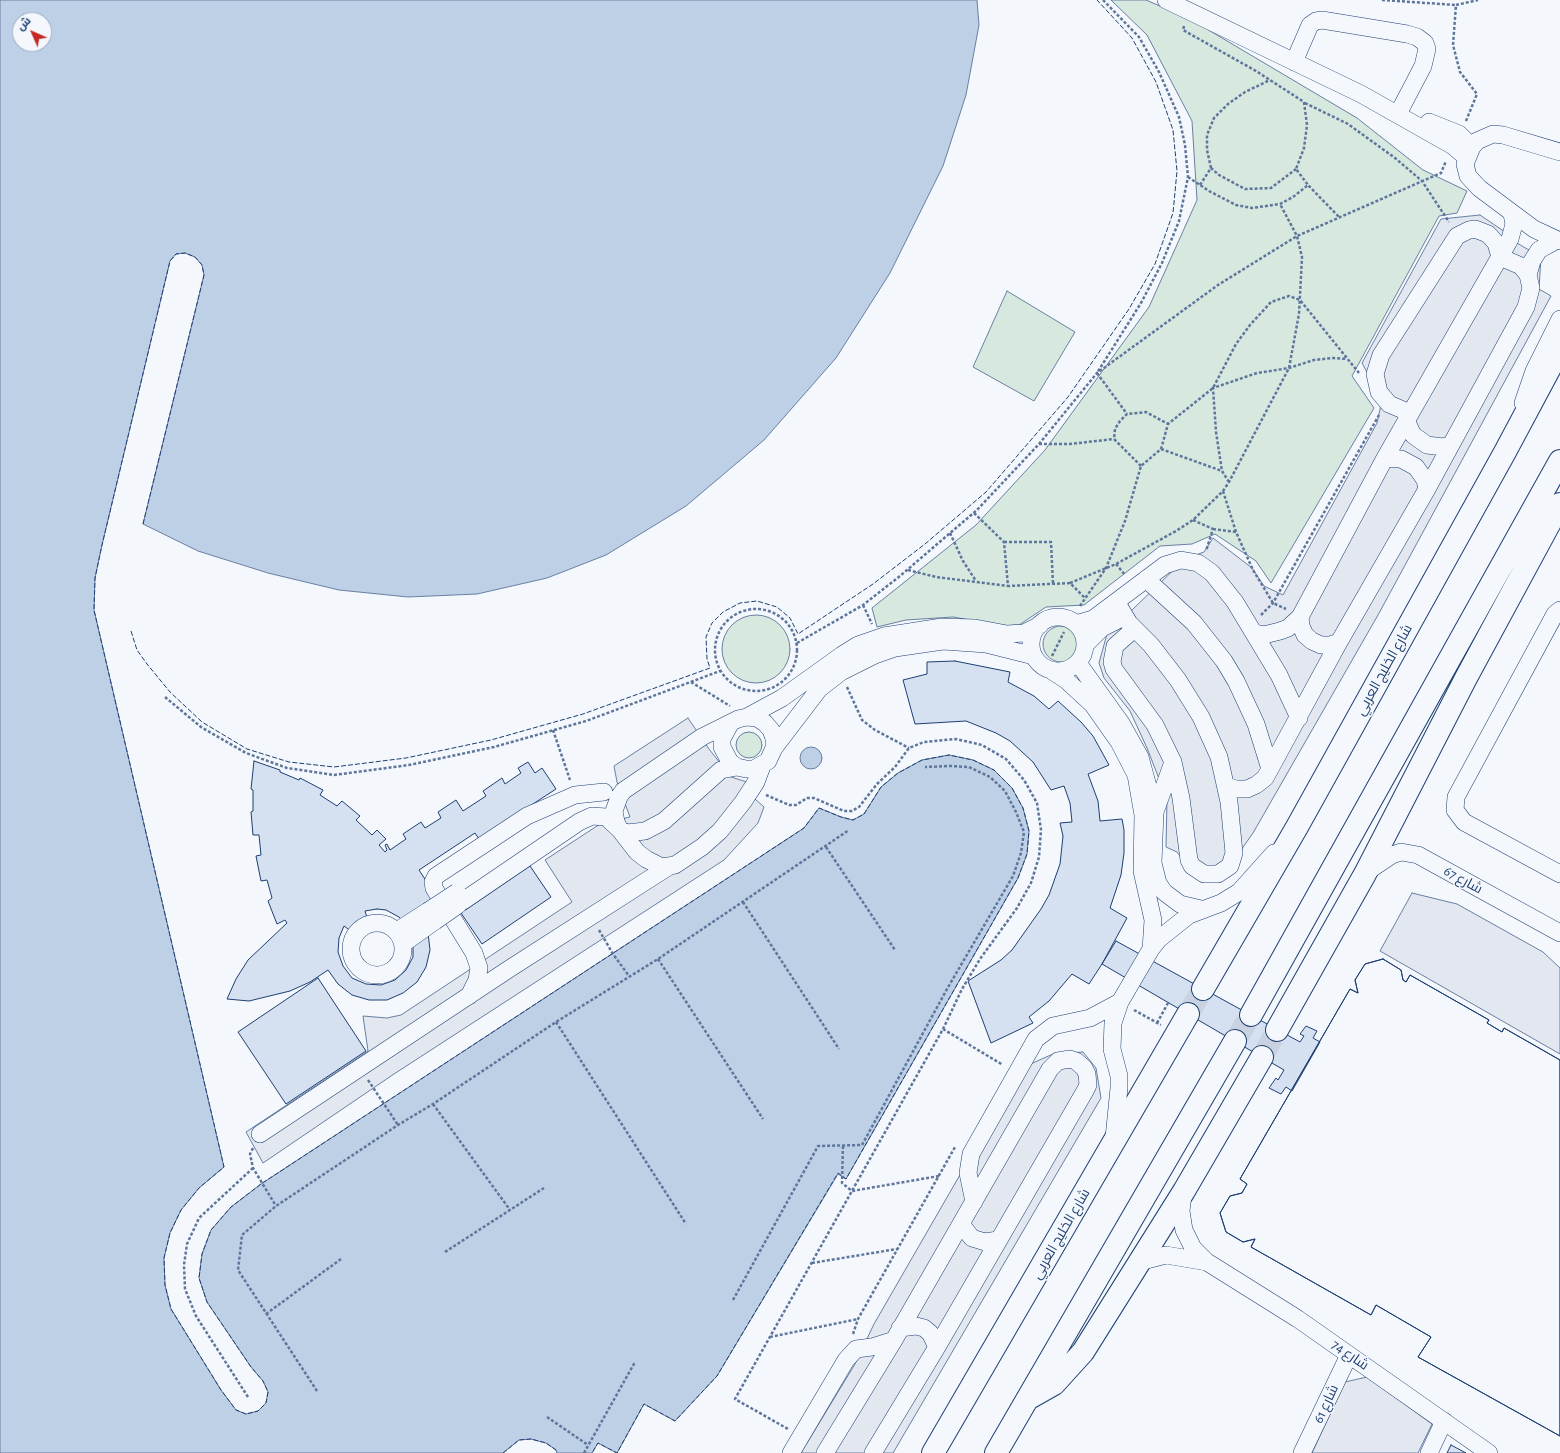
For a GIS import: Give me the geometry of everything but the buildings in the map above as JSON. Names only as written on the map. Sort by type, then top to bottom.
[{"type":"main road","name":"شارع الخليج العربي","points":[[1203,989],[1297,827],[1505,452],[1560,349]]},
{"type":"main road","points":[[1250,1015],[1558,467]]},
{"type":"main road","points":[[1277,1030],[1365,874],[1466,678],[1560,504]]},
{"type":"main road","points":[[1466,678],[1505,561]]},
{"type":"main road","name":"شارع الخليج العربي","points":[[933,1453],[1113,1146],[1188,1014]]},
{"type":"main road","points":[[996,1453],[1030,1397],[1235,1042]]},
{"type":"main road","points":[[1030,1397],[1054,1384],[1083,1352],[1184,1191],[1262,1057]]},
{"type":"street","points":[[1166,0],[1456,140]]},
{"type":"street","points":[[1294,62],[1310,26],[1316,21],[1330,21],[1417,37],[1425,43],[1428,49],[1423,66],[1400,110]]},
{"type":"street","points":[[1361,94],[1400,110],[1456,140],[1469,153]]},
{"type":"street","points":[[1558,240],[1540,233],[1512,214],[1479,188],[1468,176],[1465,164],[1469,153],[1485,136],[1493,134],[1503,135],[1560,152]]},
{"type":"street","points":[[1253,629],[1264,635],[1280,632],[1288,628],[1300,617],[1385,458],[1500,257],[1512,234],[1514,224],[1512,214]]},
{"type":"street","points":[[1226,786],[1236,789],[1246,789],[1256,785],[1270,770],[1339,642],[1451,445],[1529,301],[1532,288],[1528,275],[1520,266],[1500,257],[1496,243],[1488,234],[1475,229],[1469,230],[1457,236],[1381,355],[1375,374],[1379,392],[1386,402],[1408,417],[1413,435],[1427,445],[1443,447],[1451,445]]},
{"type":"street","points":[[1528,275],[1532,261],[1539,250],[1558,240]]},
{"type":"street","points":[[1505,452],[1534,371],[1560,319]]},
{"type":"street","points":[[1385,458],[1401,459],[1416,467],[1423,477],[1427,488]]},
{"type":"street","points":[[1125,616],[1165,662],[1190,698],[1201,717],[1219,758],[1226,786],[1234,836],[1233,860],[1230,866],[1218,874],[1204,874],[1192,866],[1189,860],[1181,798],[1172,762],[1147,714],[1114,669],[1112,662],[1125,616],[1146,579],[1158,569],[1173,562],[1190,561],[1201,565],[1212,573],[1224,587],[1253,629],[1279,675],[1299,718]]},
{"type":"street","points":[[1146,579],[1194,623],[1224,661],[1250,709],[1264,747],[1270,770]]},
{"type":"street","points":[[1560,610],[1555,614],[1456,797],[1455,810],[1464,822],[1560,874]]},
{"type":"street","points":[[1076,624],[1093,619],[1125,616]]},
{"type":"street","points":[[1085,645],[1102,628],[1125,616]]},
{"type":"street","points":[[1300,617],[1301,626],[1305,635],[1312,641],[1321,645],[1330,645],[1339,642]]},
{"type":"street","points":[[737,767],[721,770],[664,821],[645,831],[627,833],[620,830],[614,817],[614,811],[623,791],[702,737],[738,719],[747,717],[794,690],[842,655],[879,637],[922,628],[942,627],[975,628],[1007,634],[1024,633],[1055,618],[1063,618],[1076,624],[1083,633],[1085,645],[1084,652],[1078,664],[1070,669],[1052,671]]},
{"type":"street","points":[[1040,625],[1032,640],[1034,656],[1039,663],[1066,680],[1093,705],[1119,742],[1136,775],[1143,815],[1142,871],[1154,920],[1151,949]]},
{"type":"street","points":[[774,748],[819,690],[842,672],[875,655],[895,648],[943,642],[986,644],[1034,656]]},
{"type":"street","points":[[1078,664],[1121,723],[1140,757],[1155,812]]},
{"type":"street","points":[[260,1134],[509,969],[668,867],[685,859],[720,832],[743,802],[762,766],[772,755],[774,748],[774,738],[771,730],[765,722],[757,718],[747,717]]},
{"type":"street","points":[[730,724],[722,739],[722,747],[728,759],[737,767],[746,770],[762,766]]},
{"type":"street","points":[[1172,762],[1155,812],[1153,863],[1158,883],[1164,892],[1180,904],[1201,910]]},
{"type":"street","points":[[469,996],[477,980],[479,968],[474,953],[434,888],[433,882],[436,876],[527,816],[575,795],[604,792],[618,787],[623,791]]},
{"type":"street","points":[[400,937],[568,820],[604,792]]},
{"type":"street","points":[[460,896],[579,822],[592,816],[606,817],[620,830],[637,852],[646,859],[662,867],[668,867]]},
{"type":"street","points":[[1113,1146],[1119,1076],[1112,1050],[1112,1023],[1120,1002],[1151,949],[1173,926],[1201,910],[1221,903],[1239,892],[1297,827]]},
{"type":"street","points":[[634,890],[640,880],[642,868],[637,852]]},
{"type":"street","name":"شارع 67","points":[[1365,874],[1392,855],[1401,852],[1418,855],[1558,928]]},
{"type":"street","points":[[474,953],[484,962],[493,966],[509,969]]},
{"type":"street","points":[[974,1202],[968,1173],[971,1154],[1036,1039],[1047,1029],[1060,1024],[1090,1018],[1120,1002]]},
{"type":"street","points":[[825,1453],[897,1334],[1050,1069],[1054,1064],[1064,1060],[1076,1061],[1087,1074],[1088,1085],[1085,1091],[937,1347],[873,1453]]},
{"type":"street","name":"شارع 74","points":[[1184,1191],[1181,1211],[1184,1230],[1193,1248],[1207,1262],[1298,1319],[1489,1453]]},
{"type":"street","points":[[962,1222],[964,1228],[972,1238],[985,1242],[998,1240]]},
{"type":"street","name":"شارع 74","points":[[1139,1262],[1166,1256],[1207,1262]]},
{"type":"street","points":[[791,1453],[846,1360],[856,1349],[872,1347],[912,1326],[924,1328],[930,1333],[937,1347]]},
{"type":"street","name":"شارع 61","points":[[1302,1453],[1349,1355]]},
{"type":"street","points":[[1428,1453],[1444,1421]]},
{"type":"path","points":[[797,643],[863,605],[908,570],[974,513],[1039,444],[1097,373],[1141,303],[1162,263],[1179,220],[1188,177],[1185,145],[1178,117],[1159,72],[1139,36],[1103,0]]},
{"type":"path","points":[[1382,0],[1456,5],[1478,0]]},
{"type":"path","points":[[1097,373],[1218,285],[1297,236],[1441,173],[1477,94],[1460,72],[1453,45],[1456,5]]},
{"type":"path","points":[[1191,12],[1183,30],[1270,80],[1304,102],[1348,124],[1395,158],[1422,181],[1457,236]]},
{"type":"path","points":[[1270,80],[1245,92],[1228,104],[1214,118],[1207,135],[1207,150],[1211,168],[1219,175],[1245,189],[1271,188],[1296,169],[1304,148],[1308,125],[1304,102]]},
{"type":"path","points":[[1200,185],[1211,168]]},
{"type":"path","points":[[1296,169],[1308,185],[1339,217]]},
{"type":"path","points":[[1188,177],[1236,205],[1252,208],[1280,204],[1293,198],[1308,185]]},
{"type":"path","points":[[908,570],[936,577],[1008,586],[1070,583],[1116,564],[1176,531],[1193,520],[1223,491],[1288,368],[1299,314],[1302,257],[1297,236],[1280,204]]},
{"type":"path","points":[[1228,482],[1222,471],[1216,432],[1213,388],[1236,344],[1250,324],[1271,302],[1289,296],[1300,300],[1361,376],[1376,384]]},
{"type":"path","points":[[1106,568],[1125,520],[1141,466],[1161,449],[1168,424],[1213,388],[1257,373],[1288,368],[1314,360],[1333,358],[1347,359]]},
{"type":"path","points":[[1097,373],[1127,414]]},
{"type":"path","points":[[1253,629],[1273,603],[1386,402]]},
{"type":"path","points":[[1114,439],[1115,429],[1120,420],[1127,414],[1146,412],[1168,424]]},
{"type":"path","points":[[1039,444],[1070,444],[1114,439]]},
{"type":"path","points":[[1114,439],[1141,466]]},
{"type":"path","points":[[1161,449],[1222,471]]},
{"type":"path","points":[[1223,491],[1236,532],[1253,570],[1273,603],[1300,617]]},
{"type":"path","points":[[974,513],[1004,542],[1008,586]]},
{"type":"path","points":[[1193,520],[1213,529],[1236,532]]},
{"type":"path","points":[[1201,565],[1213,529]]},
{"type":"path","points":[[950,533],[963,561],[977,582]]},
{"type":"path","points":[[1004,542],[1051,542],[1053,584]]},
{"type":"path","points":[[1116,564],[1128,579]]},
{"type":"path","points":[[1070,583],[1085,598]]},
{"type":"path","points":[[863,605],[879,637]]},
{"type":"path","points":[[748,609],[762,609],[774,613],[785,620],[793,631],[797,643],[797,656],[793,669],[786,679],[776,687],[764,691],[751,692],[739,688],[728,681],[720,671],[715,659],[714,646],[718,633],[726,622],[736,614],[748,609]]},
{"type":"path","points":[[165,697],[201,727],[246,753],[287,768],[334,775],[409,765],[494,747],[586,721],[720,671]]},
{"type":"path","points":[[842,672],[862,720],[875,730],[909,748]]},
{"type":"path","points":[[691,682],[747,717]]},
{"type":"path","points":[[554,730],[575,795]]},
{"type":"path","points":[[751,788],[789,805],[796,805],[807,798],[814,798],[844,811],[852,811],[860,807],[877,784],[895,767],[909,748],[924,742],[956,739],[982,745],[1006,759],[1024,780],[1036,803],[1042,830],[1039,857],[1030,883],[1017,908],[980,959],[962,989],[943,1029],[735,1399],[801,1436]]},
{"type":"path","points":[[733,1300],[818,1146],[862,1145],[947,989],[1013,876],[1021,853],[1024,832],[1005,791],[990,777],[969,767],[925,767]]},
{"type":"path","points":[[317,1391],[238,1270],[242,1235],[276,1206],[556,1022],[658,959],[826,847],[849,830]]},
{"type":"path","points":[[826,847],[895,950]]},
{"type":"path","points":[[743,902],[839,1049]]},
{"type":"path","points":[[592,916],[613,954],[629,976]]},
{"type":"path","points":[[658,959],[763,1119]]},
{"type":"path","points":[[1120,1002],[1177,1034]]},
{"type":"path","points":[[1157,1022],[1168,1003]]},
{"type":"path","points":[[556,1022],[686,1224]]},
{"type":"path","points":[[943,1029],[1017,1074]]},
{"type":"path","points":[[360,1068],[398,1125]]},
{"type":"path","points":[[433,1104],[510,1210]]},
{"type":"path","points":[[260,1134],[250,1154],[253,1168],[276,1206]]},
{"type":"path","points":[[846,1360],[858,1319],[958,1141]]},
{"type":"path","points":[[843,1146],[842,1183],[852,1191],[939,1176]]},
{"type":"path","points":[[248,1397],[196,1316],[185,1289],[184,1265],[187,1244],[199,1218],[253,1168]]},
{"type":"path","points":[[445,1252],[544,1188]]},
{"type":"path","points":[[812,1263],[897,1249]]},
{"type":"path","points":[[266,1314],[341,1259]]},
{"type":"path","points":[[770,1337],[858,1319]]},
{"type":"path","points":[[584,1453],[635,1362]]},
{"type":"path","points":[[547,1417],[588,1445]]},
{"type":"shaded area","points":[[1111,0],[1146,0],[1190,19],[1357,118],[1423,170],[1467,191],[1457,213],[1439,216],[1352,376],[1374,408],[1271,583],[1256,561],[1215,534],[1192,544],[1160,546],[1084,605],[1046,607],[1019,625],[1004,626],[953,617],[906,620],[877,627],[872,608],[976,525],[1045,450],[1149,307],[1197,200],[1192,121],[1147,35]]},
{"type":"shaded area","points":[[1480,215],[1505,232],[1510,239],[1541,257],[1539,289],[1551,296],[1378,615],[1253,833],[1229,867],[1189,868],[1177,852],[1166,847],[1167,799],[1147,748],[1130,711],[1104,678],[1099,663],[1107,634],[1185,559],[1204,552],[1213,538],[1252,568],[1264,586],[1283,595],[1377,423],[1382,400],[1362,363],[1441,219]]},
{"type":"shaded area","points":[[1007,291],[1075,332],[1034,401],[973,367]]},
{"type":"shaded area","points":[[749,615],[763,615],[775,621],[784,630],[790,642],[788,662],[780,673],[769,681],[763,683],[749,683],[743,681],[732,673],[724,662],[722,656],[722,642],[724,636],[732,625],[743,617]]},
{"type":"shaded area","points":[[1065,626],[1074,631],[1078,637],[1078,651],[1074,657],[1065,662],[1057,662],[1048,657],[1044,651],[1043,640],[1048,631],[1054,627]]},
{"type":"shaded area","points":[[688,718],[709,749],[731,777],[763,787],[755,799],[764,807],[758,823],[724,860],[394,1074],[263,1163],[246,1132],[368,1051],[363,1016],[387,1018],[401,1015],[572,902],[545,860],[600,824],[630,817],[617,782],[614,766]]},
{"type":"shaded area","points":[[749,732],[758,736],[762,745],[758,754],[749,758],[740,754],[736,745],[740,736]]},
{"type":"shaded area","points":[[1412,893],[1457,904],[1543,952],[1560,968],[1560,1054],[1380,951]]},
{"type":"shaded area","points":[[1083,1052],[1096,1068],[1101,1098],[893,1453],[801,1453],[855,1364],[874,1324],[976,1147],[1026,1066],[1053,1054]]},
{"type":"shaded area","points":[[1367,1377],[1432,1424],[1418,1453],[1312,1453],[1345,1382]]},
{"type":"water","points":[[0,0],[977,0],[979,25],[966,95],[943,166],[890,273],[836,358],[764,440],[686,506],[606,555],[547,578],[477,594],[408,597],[339,590],[268,573],[198,551],[143,524],[204,275],[202,265],[195,257],[185,253],[176,254],[170,261],[102,545],[95,578],[94,610],[224,1167],[199,1188],[181,1210],[170,1233],[164,1258],[165,1285],[171,1309],[221,1390],[236,1410],[246,1414],[258,1411],[266,1403],[268,1392],[263,1381],[251,1367],[207,1302],[199,1278],[202,1254],[211,1230],[231,1207],[261,1184],[804,828],[819,808],[853,820],[864,814],[881,787],[898,773],[922,760],[949,755],[973,760],[994,770],[1012,788],[1023,808],[1029,831],[1027,854],[1018,878],[846,1179],[838,1174],[717,1376],[675,1421],[644,1404],[617,1453],[598,1443],[592,1453],[557,1453],[556,1450],[546,1443],[531,1439],[519,1440],[503,1453],[0,1453]]},
{"type":"water","points":[[811,747],[819,750],[822,758],[819,766],[811,769],[803,766],[800,758],[803,750]]},
{"type":"tunnel","points":[[1188,1014],[1203,989]]},
{"type":"tunnel","points":[[1235,1041],[1251,1015]]},
{"type":"tunnel","points":[[1262,1057],[1277,1030]]},
{"type":"fence","points":[[131,631],[137,650],[147,664],[170,692],[202,722],[247,749],[289,762],[334,767],[406,758],[491,740],[583,714],[710,668],[707,659],[706,637],[712,623],[723,612],[740,603],[757,601],[777,607],[790,618],[798,634],[873,584],[925,544],[986,492],[1068,397],[1129,309],[1155,264],[1173,213],[1177,171],[1173,130],[1156,82],[1132,38],[1097,0]]},
{"type":"fence","points":[[143,524],[204,275],[202,265],[195,257],[185,253],[176,254],[170,261],[102,545],[95,578],[94,610],[224,1167],[199,1188],[181,1210],[170,1233],[164,1258],[165,1285],[171,1309],[221,1390],[236,1410],[246,1414],[258,1411],[266,1403],[268,1392],[263,1381],[251,1367],[207,1302],[199,1278],[202,1254],[211,1230],[231,1207],[261,1184],[804,828],[819,808],[853,820],[864,814],[881,787],[898,773],[922,760],[949,755],[973,760],[994,770],[1012,788],[1023,808],[1029,831],[1027,854],[1018,878],[846,1179],[838,1173],[717,1376],[675,1421],[644,1404],[617,1453],[598,1443],[592,1453]]},
{"type":"fence","points":[[503,1453],[519,1440],[531,1439],[546,1443],[556,1450],[557,1453]]}]
